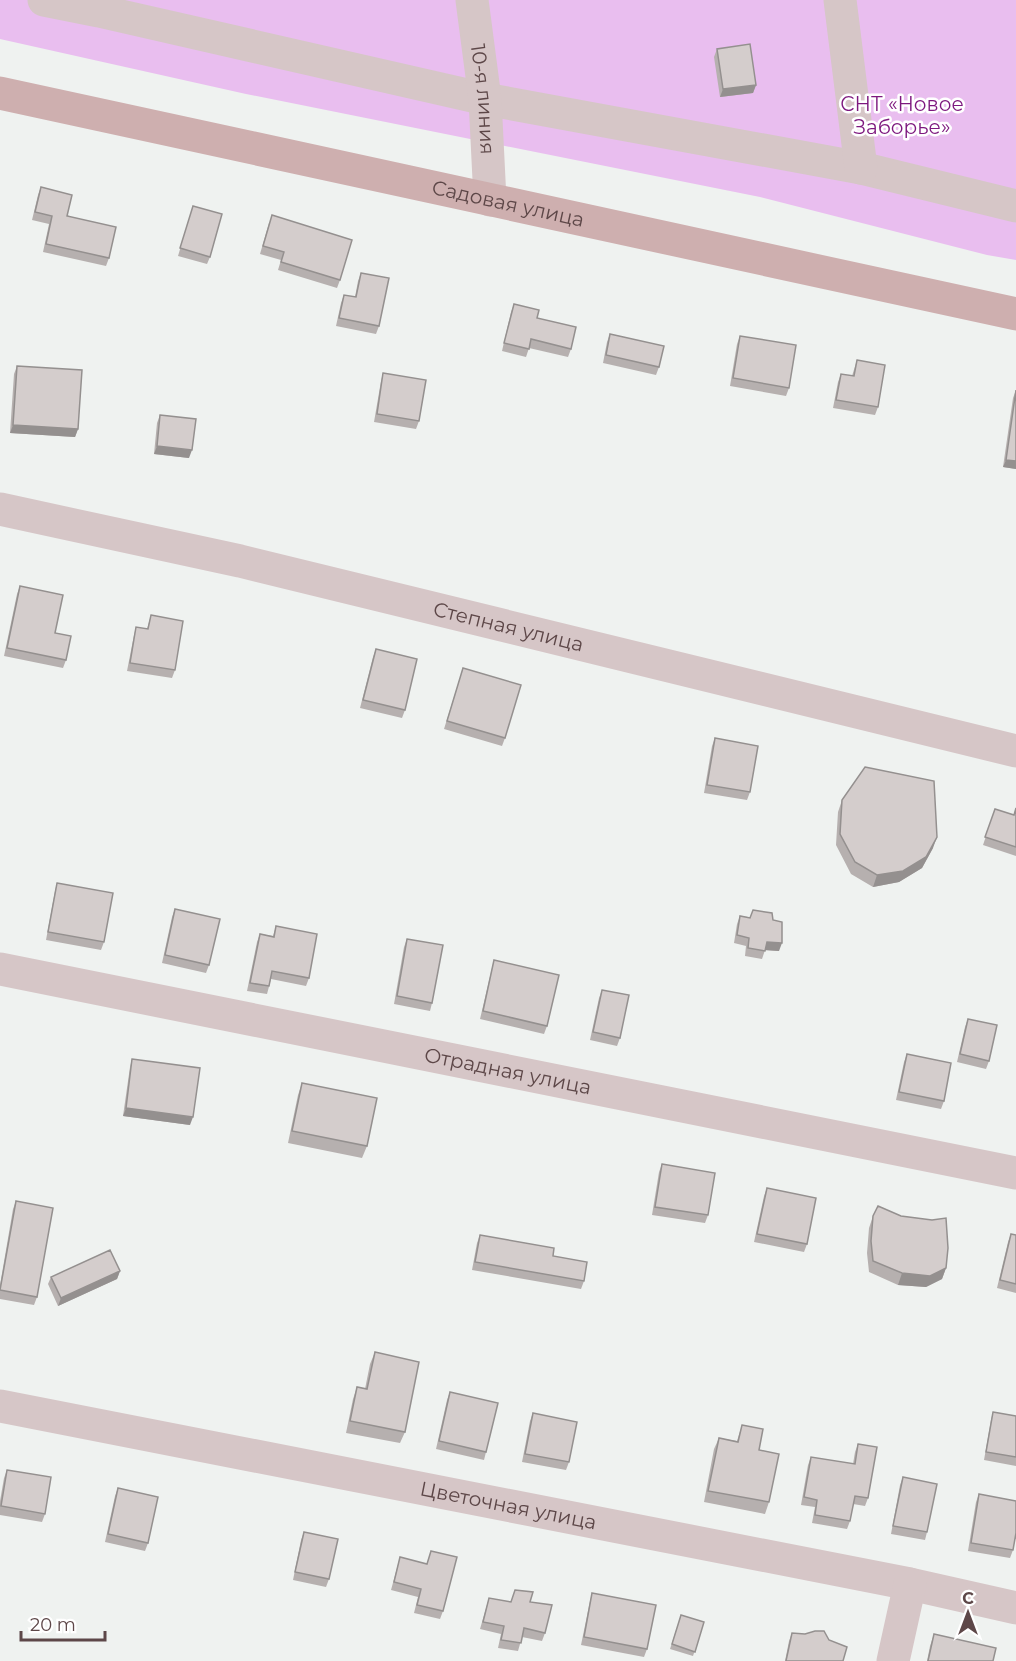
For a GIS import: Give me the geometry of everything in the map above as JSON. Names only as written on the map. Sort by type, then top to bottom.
[{"type":"main road","name":"Садовая улица","points":[[0,93],[1016,314]]},
{"type":"street","points":[[44,0],[98,6],[485,99],[861,168],[1016,206]]},
{"type":"street","name":"10-я линия","points":[[472,0],[485,99],[490,200]]},
{"type":"street","points":[[840,0],[861,168]]},
{"type":"street","name":"Степная улица","points":[[0,509],[240,561],[1016,751]]},
{"type":"street","name":"Отрадная улица","points":[[0,969],[1016,1173]]},
{"type":"street","name":"Цветочная улица","points":[[0,1406],[910,1584],[1016,1608]]},
{"type":"street","points":[[894,1661],[910,1584]]},
{"type":"green space","name":"СНТ «Новое Заборье»","points":[[0,0],[1016,0],[1016,260],[987,255],[760,197],[246,94],[0,39]]},
{"type":"building","points":[[750,44],[756,85],[723,89],[717,49]]},
{"type":"building","points":[[41,187],[72,195],[67,216],[116,227],[109,258],[46,244],[52,216],[35,212]]},
{"type":"building","points":[[193,206],[222,214],[210,257],[180,248]]},
{"type":"building","points":[[272,215],[352,240],[340,280],[281,262],[284,252],[263,246]]},
{"type":"building","points":[[361,273],[389,278],[379,326],[339,318],[344,295],[356,297]]},
{"type":"building","points":[[514,304],[539,310],[537,318],[576,327],[571,349],[531,339],[529,349],[504,343]]},
{"type":"building","points":[[610,334],[664,346],[659,367],[606,355]]},
{"type":"building","points":[[740,336],[796,345],[789,388],[733,378]]},
{"type":"building","points":[[857,360],[885,365],[878,407],[836,400],[841,374],[854,376]]},
{"type":"building","points":[[17,366],[82,370],[78,429],[13,425]]},
{"type":"building","points":[[383,373],[426,380],[419,421],[377,414]]},
{"type":"building","points":[[1016,390],[1016,461],[1006,460]]},
{"type":"building","points":[[160,415],[196,419],[192,450],[157,446]]},
{"type":"building","points":[[20,586],[63,595],[55,633],[71,636],[66,660],[7,648]]},
{"type":"building","points":[[151,615],[183,621],[175,670],[130,663],[136,627],[148,629]]},
{"type":"building","points":[[376,649],[417,659],[405,710],[363,700]]},
{"type":"building","points":[[463,668],[521,685],[505,738],[447,721]]},
{"type":"building","points":[[715,738],[758,746],[750,792],[707,785]]},
{"type":"building","points":[[865,767],[934,781],[937,837],[926,857],[903,871],[877,875],[855,862],[840,834],[842,800]]},
{"type":"building","points":[[1016,808],[1016,847],[985,837],[995,809],[1014,815]]},
{"type":"building","points":[[57,883],[113,893],[104,942],[48,932]]},
{"type":"building","points":[[175,909],[220,919],[209,965],[165,955]]},
{"type":"building","points":[[753,910],[772,913],[773,920],[782,922],[782,943],[767,942],[765,951],[748,948],[749,938],[737,935],[740,916],[750,918]]},
{"type":"building","points":[[276,926],[317,934],[309,978],[272,971],[269,986],[250,983],[260,934],[274,937]]},
{"type":"building","points":[[407,939],[443,945],[432,1003],[397,996]]},
{"type":"building","points":[[494,960],[559,975],[547,1026],[483,1011]]},
{"type":"building","points":[[602,990],[629,995],[620,1038],[593,1032]]},
{"type":"building","points":[[968,1019],[997,1025],[989,1061],[960,1054]]},
{"type":"building","points":[[907,1054],[951,1063],[944,1101],[899,1092]]},
{"type":"building","points":[[132,1059],[200,1068],[193,1117],[126,1108]]},
{"type":"building","points":[[302,1083],[377,1098],[367,1146],[292,1131]]},
{"type":"building","points":[[662,1164],[715,1173],[708,1215],[655,1207]]},
{"type":"building","points":[[767,1188],[816,1198],[807,1244],[757,1234]]},
{"type":"building","points":[[16,1201],[53,1208],[37,1297],[0,1290]]},
{"type":"building","points":[[878,1206],[901,1216],[932,1220],[946,1218],[948,1248],[946,1268],[930,1276],[902,1273],[873,1261],[871,1241],[873,1216]]},
{"type":"building","points":[[1011,1234],[1016,1235],[1016,1284],[1000,1280]]},
{"type":"building","points":[[480,1235],[554,1248],[553,1256],[587,1262],[584,1281],[475,1262]]},
{"type":"building","points":[[110,1250],[120,1271],[61,1298],[51,1277]]},
{"type":"building","points":[[375,1352],[419,1362],[405,1432],[350,1421],[357,1387],[367,1389]]},
{"type":"building","points":[[450,1392],[498,1403],[486,1452],[439,1441]]},
{"type":"building","points":[[993,1412],[1016,1416],[1016,1457],[986,1452]]},
{"type":"building","points":[[533,1413],[577,1422],[569,1462],[525,1454]]},
{"type":"building","points":[[742,1425],[763,1429],[759,1450],[779,1454],[769,1502],[708,1491],[719,1438],[738,1442]]},
{"type":"building","points":[[858,1444],[877,1447],[868,1498],[855,1496],[850,1521],[815,1515],[817,1500],[804,1497],[811,1457],[855,1464]]},
{"type":"building","points":[[7,1470],[51,1477],[45,1514],[1,1506]]},
{"type":"building","points":[[903,1477],[937,1484],[927,1532],[893,1526]]},
{"type":"building","points":[[118,1488],[158,1497],[148,1543],[108,1534]]},
{"type":"building","points":[[979,1494],[1016,1501],[1016,1533],[1013,1550],[971,1543]]},
{"type":"building","points":[[304,1532],[338,1539],[329,1579],[295,1572]]},
{"type":"building","points":[[431,1551],[457,1557],[443,1611],[417,1605],[421,1589],[394,1582],[400,1557],[427,1564]]},
{"type":"building","points":[[515,1590],[533,1592],[530,1602],[552,1605],[545,1633],[524,1628],[521,1643],[501,1640],[504,1626],[483,1622],[489,1598],[511,1602]]},
{"type":"building","points":[[592,1593],[656,1605],[647,1649],[584,1637]]},
{"type":"building","points":[[681,1615],[704,1622],[695,1652],[672,1644]]},
{"type":"building","points":[[824,1631],[829,1640],[847,1647],[843,1661],[786,1661],[792,1633],[805,1634]]},
{"type":"building","points":[[934,1634],[996,1648],[993,1661],[928,1661]]}]
